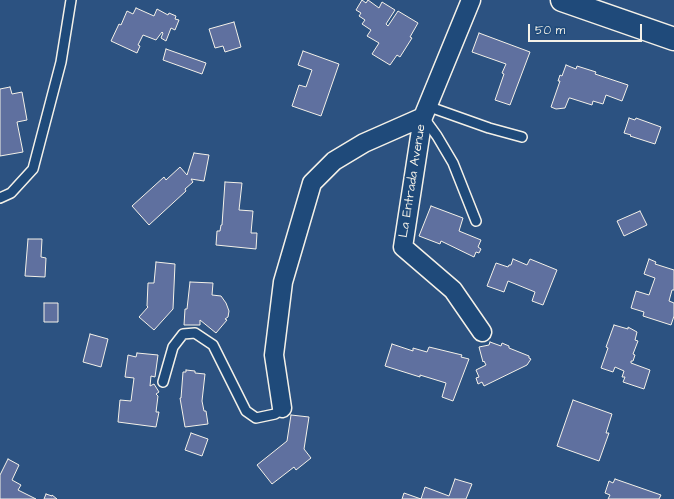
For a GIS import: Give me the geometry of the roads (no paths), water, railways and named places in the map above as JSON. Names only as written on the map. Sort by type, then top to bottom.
[{"type":"street","name":"La Entrada Avenue","points":[[471,0],[425,112],[403,247],[453,290],[482,332]]},
{"type":"street","points":[[562,0],[674,39]]},
{"type":"street","name":"La Entrada Avenue","points":[[282,408],[274,355],[283,282],[312,183],[334,161],[364,143],[425,112]]},
{"type":"lane","points":[[0,198],[11,193],[32,169],[61,62],[71,0]]},
{"type":"lane","points":[[425,112],[522,137]]},
{"type":"lane","points":[[425,112],[453,163],[476,221]]},
{"type":"lane","points":[[163,382],[173,347],[183,334],[195,333],[213,345],[246,411],[256,418],[275,414],[282,408]]}]
